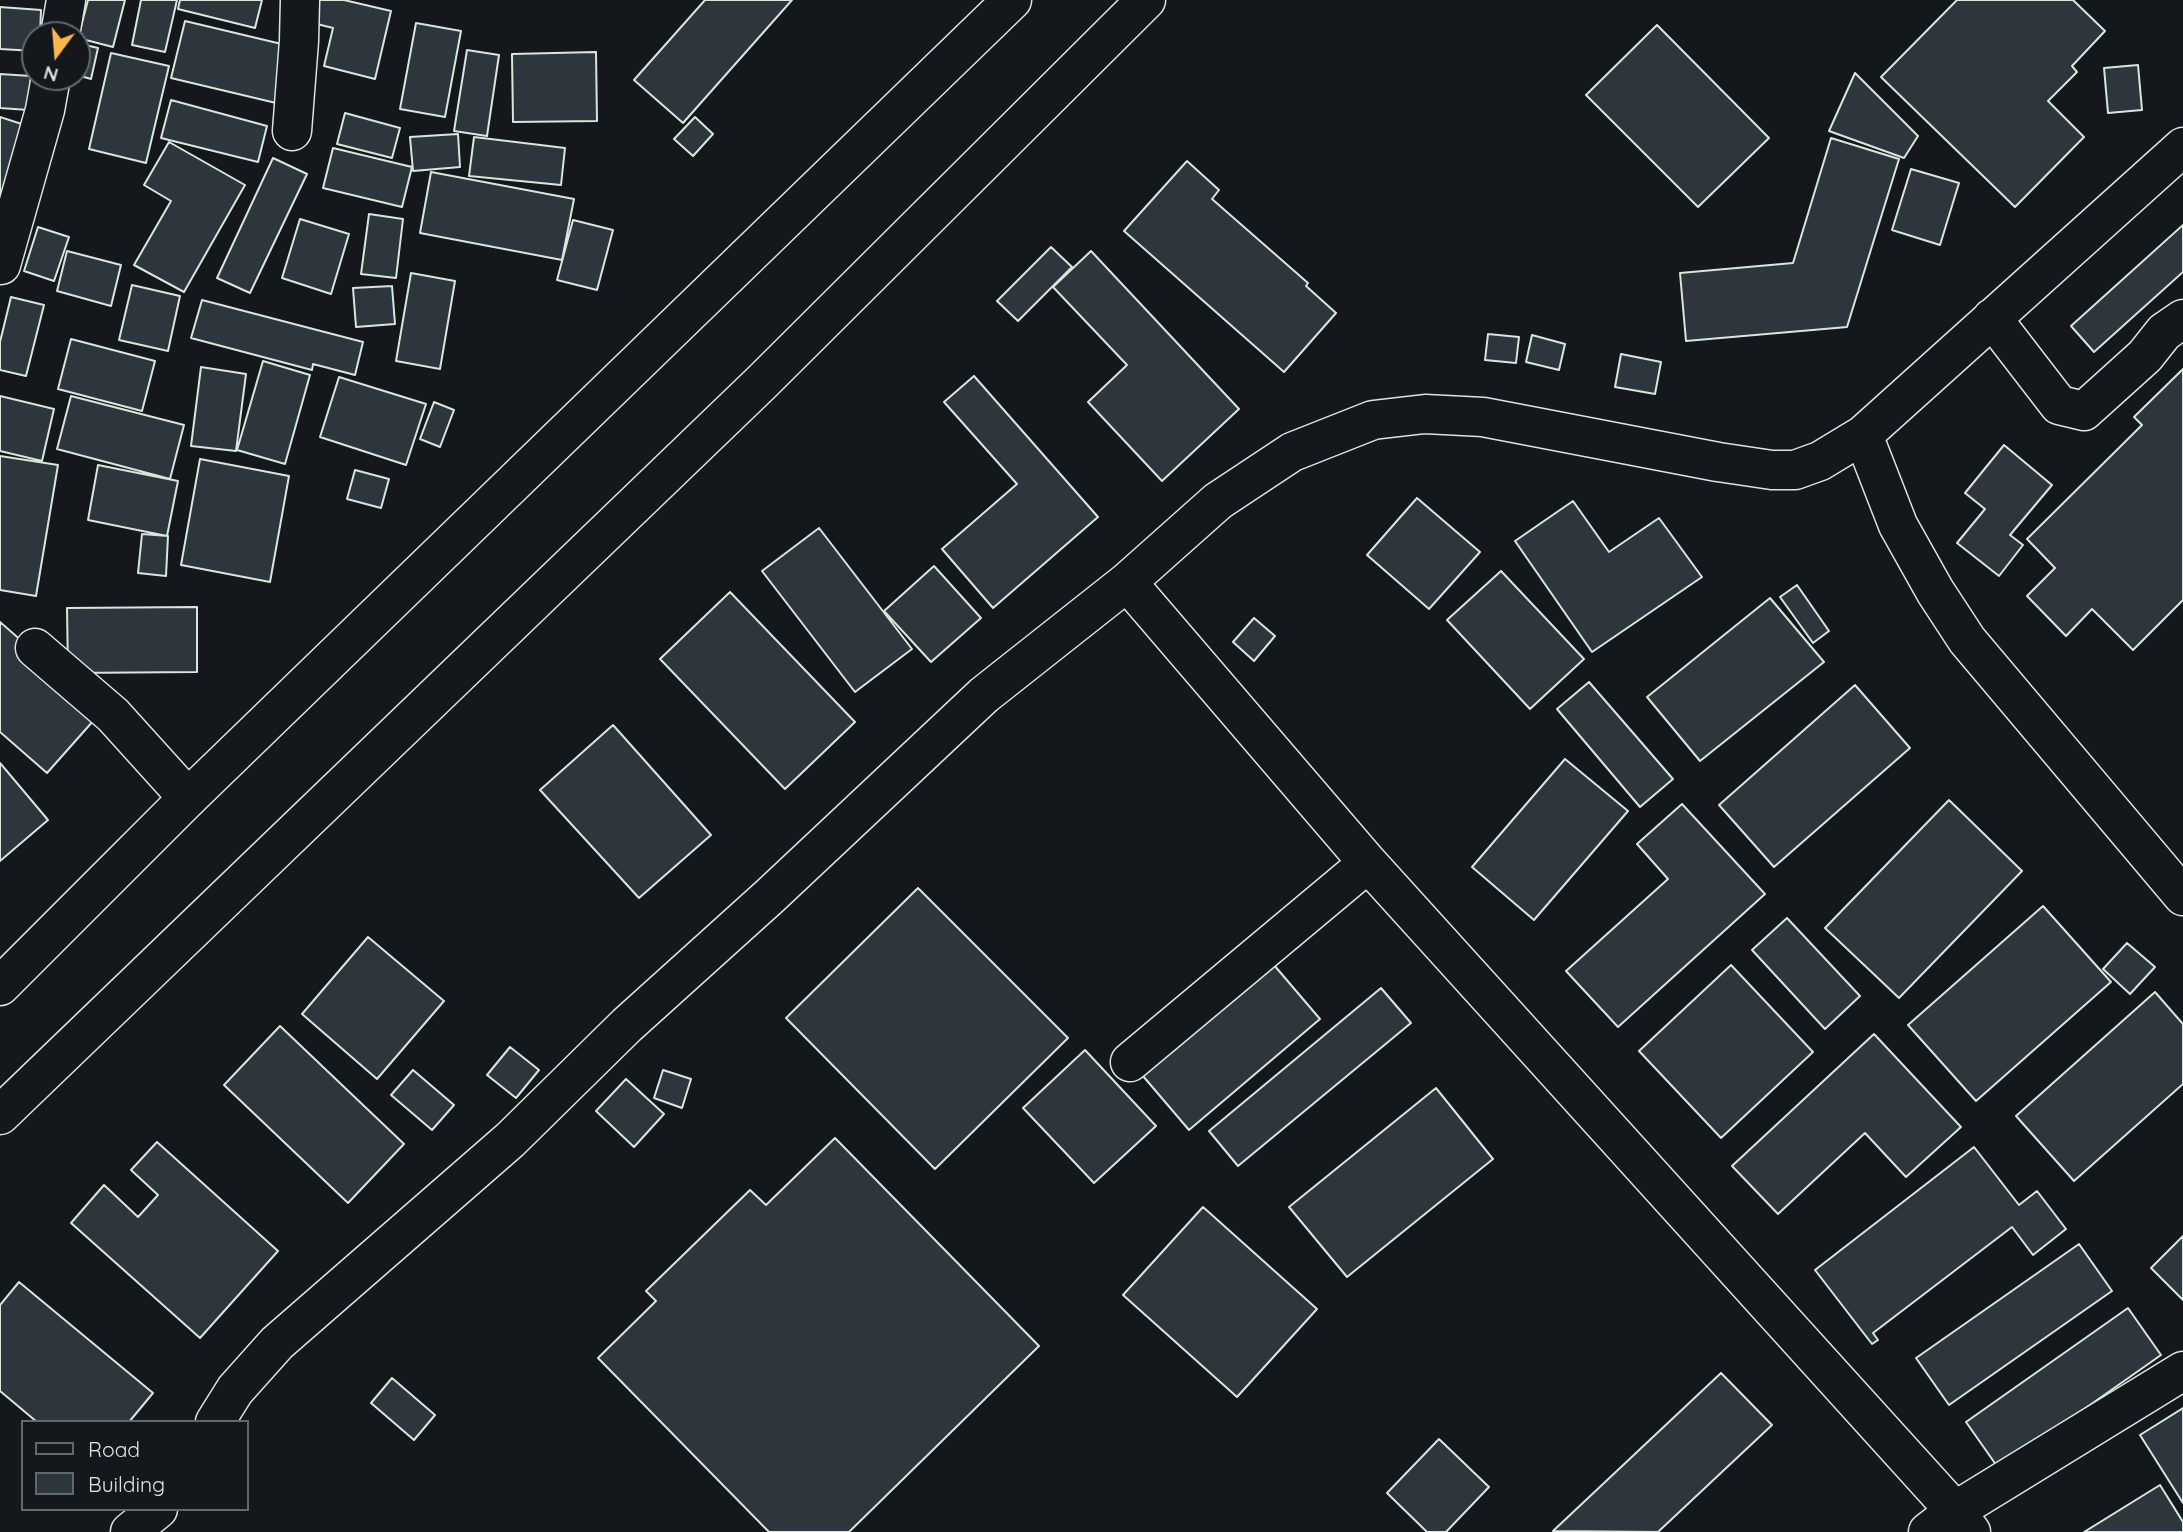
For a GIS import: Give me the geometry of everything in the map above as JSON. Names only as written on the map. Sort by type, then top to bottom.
[{"type":"street","points":[[62,21],[66,0]]},
{"type":"street","points":[[292,131],[300,0]]},
{"type":"street","points":[[0,986],[188,798],[216,774],[1012,0]]},
{"type":"street","points":[[0,1115],[761,383],[1146,0]]},
{"type":"street","points":[[1,265],[48,91]]},
{"type":"street","points":[[216,1420],[235,1390],[277,1343],[510,1140],[627,1025],[770,896],[984,695],[1127,582],[1218,500],[1292,452],[1373,420],[1426,414],[1483,417],[1718,462],[1772,470],[1796,470],[1820,461],[1863,435],[2183,147]]},
{"type":"street","points":[[1992,318],[2059,405],[2084,411],[2145,356],[2164,332],[2183,319]]},
{"type":"street","points":[[1863,435],[1898,525],[1935,591],[1967,640],[2183,896]]},
{"type":"street","points":[[1127,582],[1368,863],[1951,1525],[2183,1371]]},
{"type":"street","points":[[35,648],[113,715],[188,798]]},
{"type":"street","points":[[1130,1062],[1368,863]]},
{"type":"street","points":[[130,1532],[156,1511]]},
{"type":"street","points":[[171,1532],[172,1511]]},
{"type":"building","points":[[88,0],[125,0],[113,47],[91,41],[91,21],[82,21]]},
{"type":"building","points":[[141,0],[177,0],[165,52],[132,45]]},
{"type":"building","points":[[180,0],[262,0],[255,28],[178,9]]},
{"type":"building","points":[[319,0],[344,0],[391,11],[375,79],[324,66],[333,28],[313,23]]},
{"type":"building","points":[[705,0],[792,0],[683,123],[634,80]]},
{"type":"building","points":[[1957,0],[2073,0],[2105,31],[2072,66],[2077,72],[2048,101],[2084,137],[2015,207],[1881,77]]},
{"type":"building","points":[[0,7],[41,10],[41,21],[21,21],[21,50],[0,49]]},
{"type":"building","points":[[185,21],[290,46],[276,103],[171,78]]},
{"type":"building","points":[[416,23],[461,31],[445,117],[400,109]]},
{"type":"building","points":[[1657,25],[1769,138],[1698,207],[1586,95]]},
{"type":"building","points":[[91,46],[98,48],[91,79]]},
{"type":"building","points":[[467,50],[499,55],[487,136],[454,131]]},
{"type":"building","points":[[596,52],[597,121],[513,122],[512,54]]},
{"type":"building","points":[[111,53],[169,66],[146,163],[89,149]]},
{"type":"building","points":[[2138,65],[2142,110],[2108,113],[2104,68]]},
{"type":"building","points":[[1855,73],[1918,136],[1904,158],[1829,131]]},
{"type":"building","points":[[0,74],[21,75],[21,91],[30,91],[28,110],[0,108]]},
{"type":"building","points":[[171,100],[267,126],[258,162],[161,138]]},
{"type":"building","points":[[345,113],[400,128],[392,158],[337,144]]},
{"type":"building","points":[[0,117],[34,128],[0,236]]},
{"type":"building","points":[[695,117],[713,134],[693,156],[674,139]]},
{"type":"building","points":[[458,134],[460,167],[413,171],[410,137]]},
{"type":"building","points":[[474,137],[565,148],[561,185],[469,176]]},
{"type":"building","points":[[1831,138],[1899,159],[1847,327],[1686,341],[1680,273],[1793,263]]},
{"type":"building","points":[[169,142],[245,185],[184,292],[134,265],[171,201],[144,185]]},
{"type":"building","points":[[333,148],[412,167],[402,207],[323,188]]},
{"type":"building","points":[[273,158],[307,174],[250,293],[217,278]]},
{"type":"building","points":[[1187,161],[1219,190],[1212,199],[1308,283],[1306,286],[1336,313],[1284,372],[1124,231]]},
{"type":"building","points":[[1911,169],[1959,183],[1940,245],[1892,230]]},
{"type":"building","points":[[431,172],[574,199],[562,260],[420,233]]},
{"type":"building","points":[[369,214],[403,219],[396,278],[361,274]]},
{"type":"building","points":[[300,219],[349,234],[331,294],[282,278]]},
{"type":"building","points":[[573,220],[613,230],[597,290],[557,280]]},
{"type":"building","points":[[2183,225],[2183,272],[2094,352],[2071,326]]},
{"type":"building","points":[[38,227],[69,237],[54,281],[24,271]]},
{"type":"building","points":[[1051,247],[1072,267],[1018,321],[997,301]]},
{"type":"building","points":[[67,251],[121,265],[111,306],[57,291]]},
{"type":"building","points":[[1091,251],[1239,409],[1162,481],[1088,402],[1127,365],[1053,287]]},
{"type":"building","points":[[411,273],[455,281],[440,369],[396,361]]},
{"type":"building","points":[[132,285],[180,296],[168,351],[119,340]]},
{"type":"building","points":[[392,286],[395,324],[356,327],[353,288]]},
{"type":"building","points":[[11,297],[44,305],[26,376],[0,370],[0,342]]},
{"type":"building","points":[[202,300],[363,342],[355,375],[313,364],[312,370],[191,338]]},
{"type":"building","points":[[1488,334],[1519,337],[1516,363],[1485,360]]},
{"type":"building","points":[[1532,335],[1565,344],[1559,370],[1526,362]]},
{"type":"building","points":[[71,339],[155,361],[142,411],[58,389]]},
{"type":"building","points":[[1621,354],[1661,362],[1655,394],[1615,387]]},
{"type":"building","points":[[263,361],[310,375],[285,464],[237,450]]},
{"type":"building","points":[[201,367],[246,374],[236,451],[191,446]]},
{"type":"building","points":[[2183,369],[2183,600],[2133,650],[2092,609],[2066,636],[2027,596],[2055,568],[2027,539],[2142,425],[2134,417]]},
{"type":"building","points":[[974,376],[1098,517],[993,608],[942,549],[1017,484],[944,402]]},
{"type":"building","points":[[339,377],[426,404],[406,465],[320,437]]},
{"type":"building","points":[[0,396],[54,409],[42,461],[0,451]]},
{"type":"building","points":[[71,396],[184,425],[170,479],[57,449]]},
{"type":"building","points":[[434,402],[454,410],[440,447],[420,439]]},
{"type":"building","points":[[2004,445],[2052,485],[2010,535],[2023,545],[1999,576],[1957,543],[1985,509],[1965,493]]},
{"type":"building","points":[[0,456],[58,465],[36,596],[0,590]]},
{"type":"building","points":[[200,459],[289,476],[270,582],[181,565]]},
{"type":"building","points":[[98,465],[178,481],[167,536],[88,520]]},
{"type":"building","points":[[355,470],[389,479],[381,508],[347,499]]},
{"type":"building","points":[[1417,498],[1480,552],[1429,609],[1367,555]]},
{"type":"building","points":[[1573,501],[1609,552],[1659,518],[1702,577],[1592,652],[1515,541]]},
{"type":"building","points":[[819,528],[912,649],[855,692],[762,571]]},
{"type":"building","points":[[142,534],[168,536],[166,576],[138,573]]},
{"type":"building","points":[[934,566],[981,618],[931,662],[884,611]]},
{"type":"building","points":[[1501,571],[1584,659],[1530,709],[1447,620]]},
{"type":"building","points":[[1797,585],[1829,631],[1813,643],[1780,597]]},
{"type":"building","points":[[730,592],[855,722],[785,789],[660,659]]},
{"type":"building","points":[[1770,598],[1824,662],[1700,761],[1647,697]]},
{"type":"building","points":[[197,607],[197,672],[68,673],[67,608]]},
{"type":"building","points":[[1254,618],[1275,636],[1254,661],[1233,642]]},
{"type":"building","points":[[0,622],[102,711],[47,773],[0,732]]},
{"type":"building","points":[[1589,682],[1673,779],[1640,807],[1557,709]]},
{"type":"building","points":[[1855,685],[1910,748],[1774,867],[1719,805]]},
{"type":"building","points":[[613,725],[711,835],[639,898],[540,790]]},
{"type":"building","points":[[1565,759],[1628,811],[1534,920],[1472,867]]},
{"type":"building","points":[[0,763],[48,820],[0,861]]},
{"type":"building","points":[[1949,800],[2022,871],[1899,998],[1825,928]]},
{"type":"building","points":[[1682,804],[1765,894],[1618,1027],[1566,971],[1668,879],[1637,844]]},
{"type":"building","points":[[918,888],[1068,1038],[935,1169],[786,1018]]},
{"type":"building","points":[[2043,906],[2111,982],[1976,1101],[1908,1025]]},
{"type":"building","points":[[1787,918],[1860,996],[1825,1029],[1752,950]]},
{"type":"building","points":[[368,937],[444,1001],[377,1079],[302,1014]]},
{"type":"building","points":[[2127,943],[2155,967],[2130,994],[2103,969]]},
{"type":"building","points":[[1268,958],[1320,1019],[1189,1130],[1137,1069]]},
{"type":"building","points":[[1731,965],[1813,1052],[1721,1138],[1639,1051]]},
{"type":"building","points":[[1381,988],[1411,1023],[1238,1166],[1209,1131]]},
{"type":"building","points":[[2155,992],[2183,1024],[2183,1084],[2074,1181],[2016,1116]]},
{"type":"building","points":[[280,1026],[404,1144],[348,1203],[224,1085]]},
{"type":"building","points":[[1874,1034],[1961,1127],[1906,1177],[1865,1133],[1778,1214],[1732,1166]]},
{"type":"building","points":[[510,1047],[539,1070],[516,1098],[487,1075]]},
{"type":"building","points":[[1085,1050],[1156,1126],[1094,1183],[1023,1108]]},
{"type":"building","points":[[413,1070],[454,1105],[432,1130],[391,1095]]},
{"type":"building","points":[[663,1070],[691,1079],[682,1108],[654,1098]]},
{"type":"building","points":[[626,1079],[664,1114],[634,1147],[596,1111]]},
{"type":"building","points":[[1436,1088],[1493,1159],[1347,1277],[1289,1207]]},
{"type":"building","points":[[835,1138],[1039,1346],[849,1532],[769,1532],[598,1358],[656,1301],[646,1291],[750,1190],[766,1205]]},
{"type":"building","points":[[157,1142],[278,1251],[200,1338],[71,1223],[104,1185],[138,1217],[158,1195],[131,1170]]},
{"type":"building","points":[[1974,1147],[2019,1205],[2037,1191],[2066,1229],[2033,1255],[2012,1227],[1873,1333],[1878,1340],[1872,1344],[1815,1270]]},
{"type":"building","points":[[1203,1207],[1317,1309],[1237,1397],[1123,1295]]},
{"type":"building","points":[[2183,1236],[2183,1300],[2151,1268]]},
{"type":"building","points":[[2079,1244],[2112,1291],[1949,1405],[1916,1358]]},
{"type":"building","points":[[19,1282],[153,1393],[131,1420],[35,1420],[0,1391],[0,1305]]},
{"type":"building","points":[[2128,1308],[2161,1355],[1999,1469],[1966,1422]]},
{"type":"building","points":[[1721,1373],[1772,1425],[1658,1532],[1553,1531]]},
{"type":"building","points":[[392,1378],[435,1415],[414,1440],[371,1403]]},
{"type":"building","points":[[2183,1408],[2183,1503],[2140,1435]]},
{"type":"building","points":[[1439,1439],[1489,1487],[1446,1532],[1427,1532],[1387,1493]]},
{"type":"building","points":[[2160,1485],[2183,1522],[2183,1532],[2084,1532]]}]
